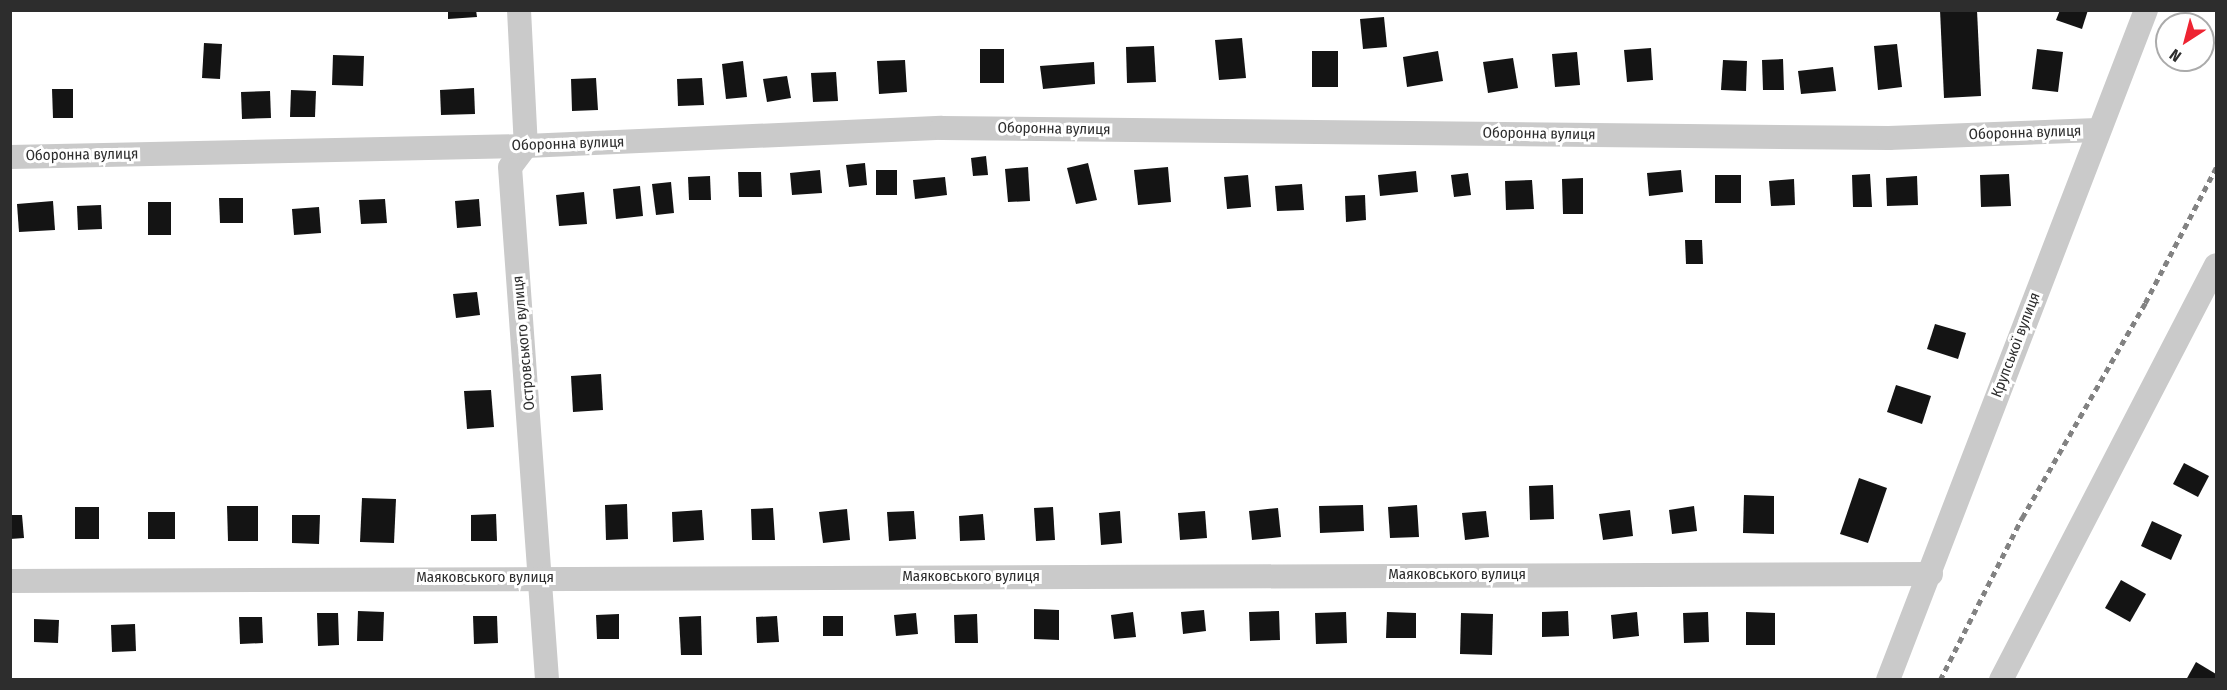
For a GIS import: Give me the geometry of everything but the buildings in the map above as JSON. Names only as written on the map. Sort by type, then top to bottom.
[{"type":"street","points":[[519,10],[526,146]]},
{"type":"street","name":"Крупської вулиця","points":[[1888,680],[1931,574],[2097,130],[2146,10]]},
{"type":"street","name":"Оборонна вулиця","points":[[10,157],[526,146],[942,128],[1889,138],[2097,130]]},
{"type":"street","name":"Островського вулиця","points":[[526,146],[510,167],[543,578],[547,680]]},
{"type":"street","points":[[2001,680],[2217,265]]},
{"type":"street","name":"Маяковського вулиця","points":[[10,581],[1931,574]]},
{"type":"railway","points":[[1940,680],[2022,518],[2145,303],[2216,168]]}]
